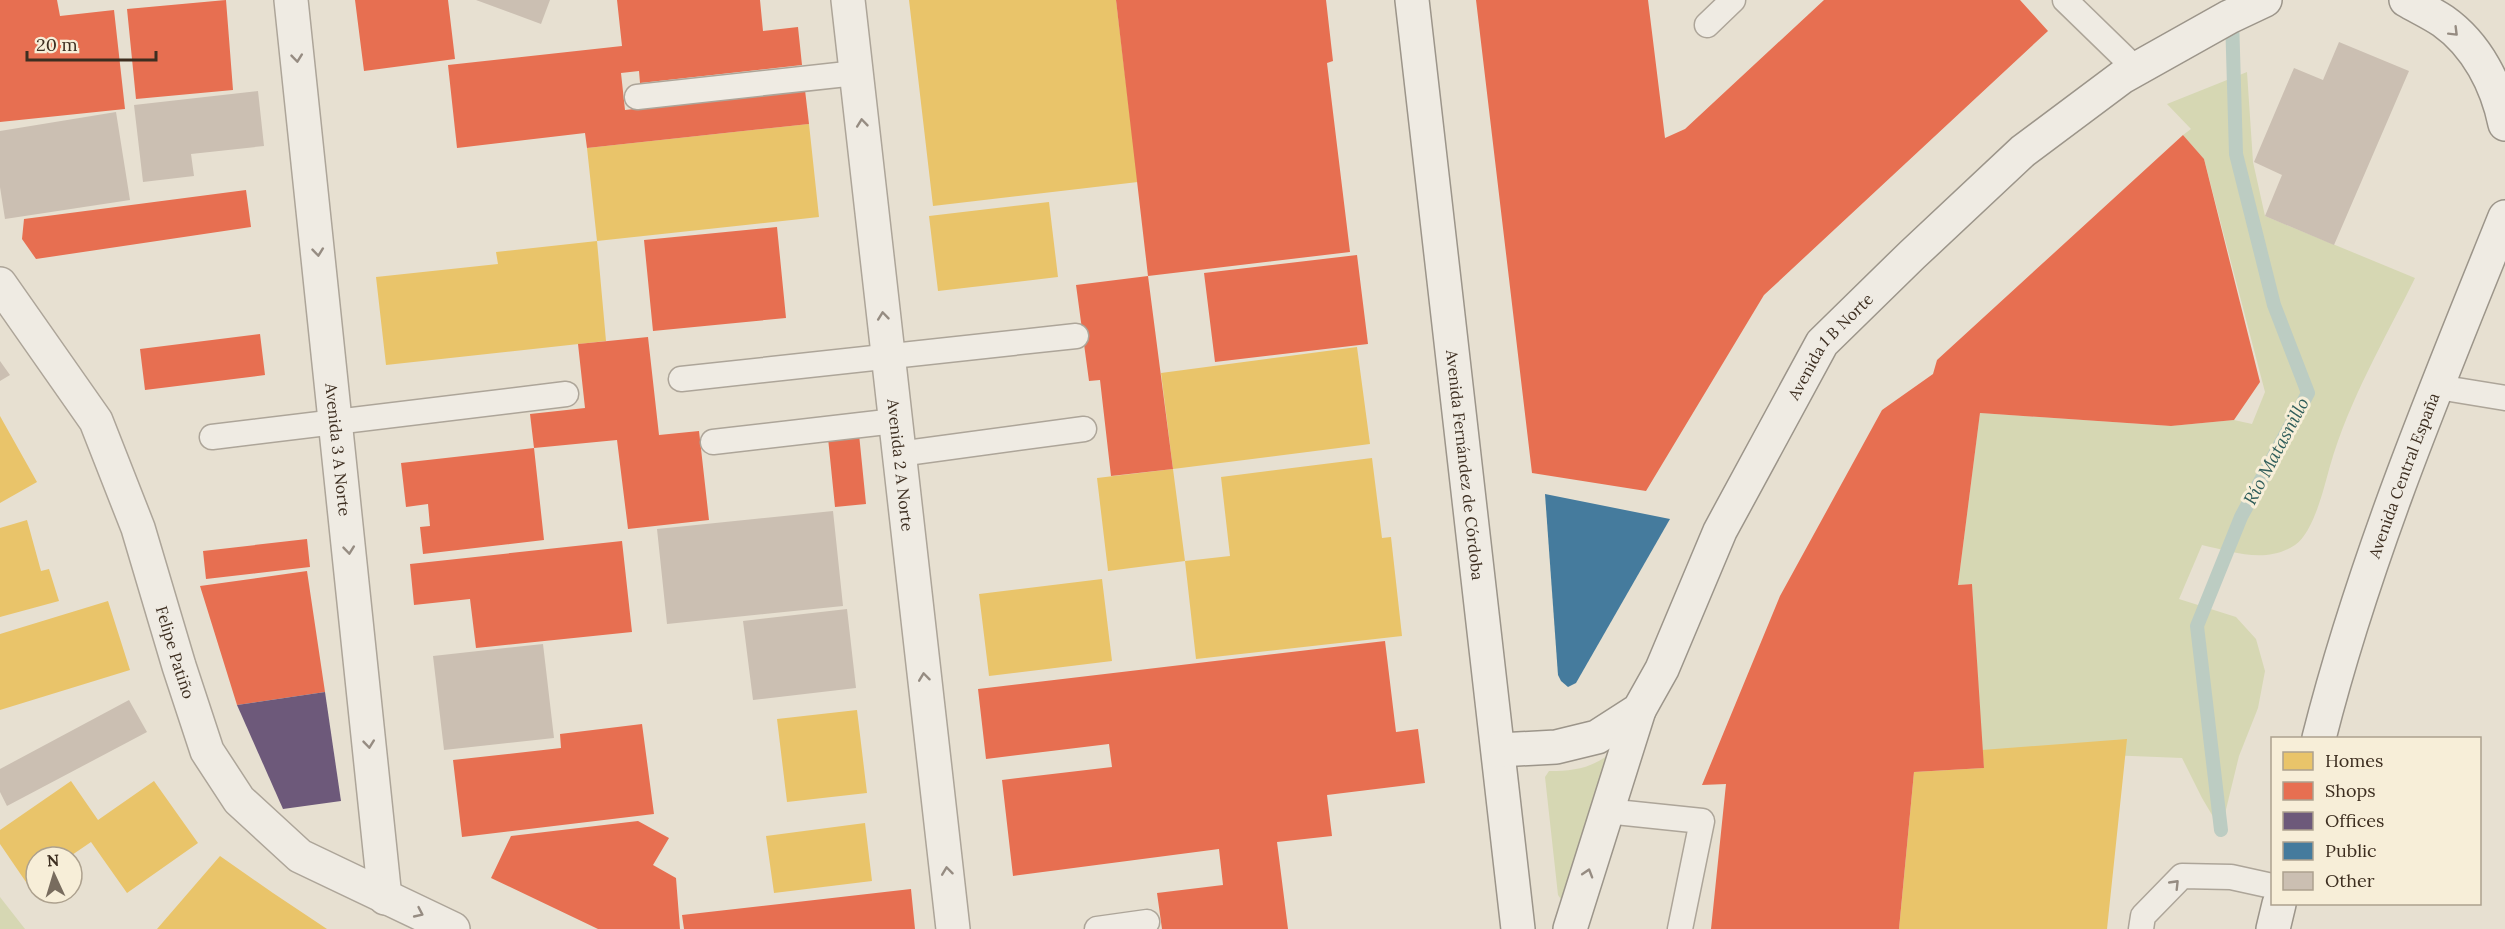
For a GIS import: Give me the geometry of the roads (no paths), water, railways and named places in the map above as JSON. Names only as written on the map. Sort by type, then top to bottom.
[{"type":"street","name":"Avenida 3 A Norte","points":[[291,0],[385,898]]},
{"type":"street","name":"Avenida 2 A Norte","points":[[848,0],[953,929]]},
{"type":"street","name":"Avenida Fernández de Córdoba","points":[[1412,0],[1518,929]]},
{"type":"street","name":"Avenida 1 B Norte","points":[[1499,750],[1556,747],[1597,737],[1639,710],[1662,669],[1720,531],[1822,343],[2023,151],[2136,69],[2229,17],[2265,0]]},
{"type":"street","points":[[2406,0],[2444,22],[2477,55],[2493,84],[2505,124]]},
{"type":"street","name":"Avenida Central España","points":[[2319,737],[2367,574],[2505,218]]},
{"type":"street","name":"Felipe Patiño","points":[[0,284],[96,421],[138,528],[207,751],[239,800],[300,856],[453,929]]},
{"type":"street","points":[[1570,929],[1639,710]]},
{"type":"street","points":[[2273,929],[2279,905]]},
{"type":"lane","points":[[1707,25],[1733,0]]},
{"type":"lane","points":[[2065,0],[2136,69]]},
{"type":"lane","points":[[637,97],[856,73]]},
{"type":"lane","points":[[681,379],[1076,336]]},
{"type":"lane","points":[[2438,387],[2505,398]]},
{"type":"lane","points":[[212,437],[566,393]]},
{"type":"lane","points":[[713,442],[895,421]]},
{"type":"lane","points":[[899,454],[1084,429]]},
{"type":"lane","points":[[1606,811],[1702,821],[1680,929]]},
{"type":"lane","points":[[2141,929],[2143,916],[2182,876],[2230,877],[2271,886]]},
{"type":"lane","points":[[1097,929],[1147,922]]},
{"type":"waterway","name":"Río Matasnillo","points":[[2221,830],[2197,626],[2241,517],[2308,393],[2274,305],[2236,154],[2232,17]]}]
